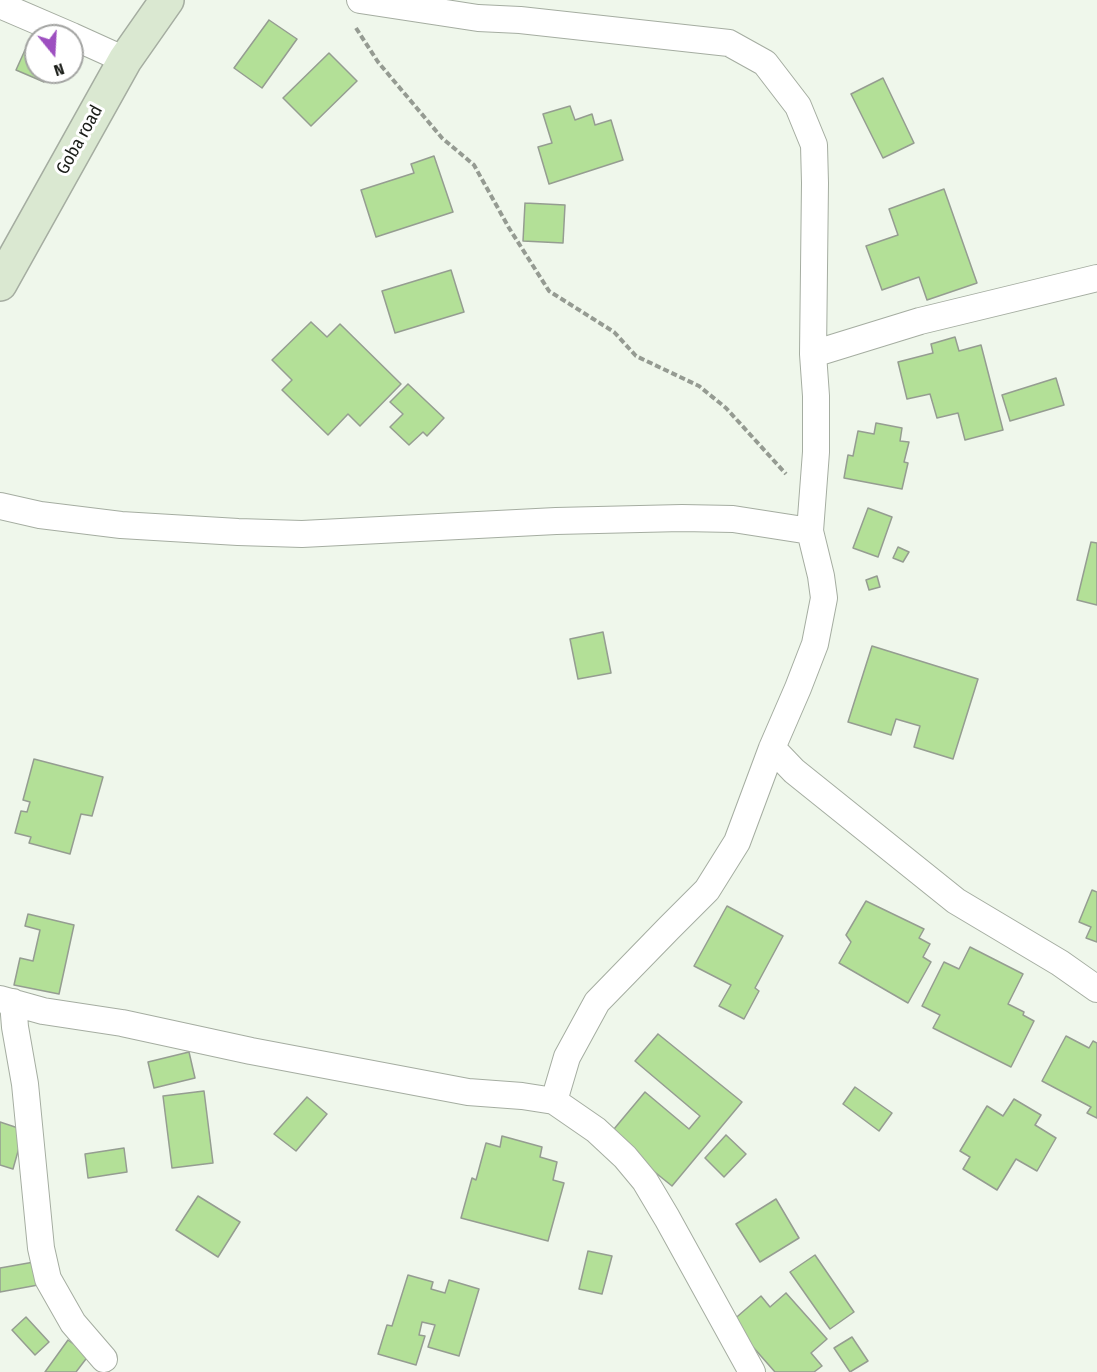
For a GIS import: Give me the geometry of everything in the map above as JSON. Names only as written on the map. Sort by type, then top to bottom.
[{"type":"main road","name":"Goba road","points":[[0,284],[125,60],[166,0]]},
{"type":"street","points":[[360,0],[478,18],[520,20],[729,43],[765,63],[798,106],[814,145],[816,183],[813,354],[816,452],[811,520],[824,598],[815,644],[772,748],[737,842],[707,890],[597,1002],[567,1057],[554,1101]]},
{"type":"street","points":[[0,5],[44,24]]},
{"type":"street","points":[[84,41],[125,60]]},
{"type":"street","points":[[813,354],[920,321],[1097,278]]},
{"type":"street","points":[[0,506],[40,515],[121,525],[291,534],[556,521],[811,520]]},
{"type":"street","points":[[772,748],[794,771],[956,902],[1060,963],[1097,989]]},
{"type":"street","points":[[6,1001],[43,1011],[122,1023],[251,1051],[434,1086],[554,1101],[596,1130],[625,1157],[645,1181],[752,1372]]},
{"type":"street","points":[[6,1001],[15,1027],[25,1084],[41,1248],[48,1280],[73,1323],[104,1359]]},
{"type":"path","points":[[355,26],[378,62],[441,138],[474,165],[509,228],[549,291],[614,332],[636,356],[699,386],[726,408],[789,477],[811,520]]},
{"type":"building","points":[[269,20],[297,39],[262,88],[234,68]]},
{"type":"building","points":[[24,52],[24,73],[16,70]]},
{"type":"building","points":[[329,53],[357,81],[311,126],[283,98]]},
{"type":"building","points":[[883,78],[914,143],[883,158],[851,94]]},
{"type":"building","points":[[570,106],[575,120],[592,114],[595,125],[611,120],[623,160],[549,184],[538,147],[552,143],[543,114]]},
{"type":"building","points":[[434,156],[453,212],[376,237],[361,190],[414,173],[411,164]]},
{"type":"building","points":[[944,189],[977,283],[927,300],[919,277],[882,290],[866,246],[898,235],[889,209]]},
{"type":"building","points":[[525,203],[565,205],[563,243],[523,241]]},
{"type":"building","points":[[451,270],[464,312],[395,333],[382,291]]},
{"type":"building","points":[[311,322],[327,337],[340,324],[401,384],[360,426],[348,414],[328,435],[282,390],[292,380],[272,360]]},
{"type":"building","points":[[955,337],[959,351],[981,345],[1003,430],[965,440],[958,413],[937,418],[930,394],[907,399],[898,362],[933,353],[931,344]]},
{"type":"building","points":[[1056,378],[1064,405],[1010,421],[1002,395]]},
{"type":"building","points":[[408,384],[444,418],[427,436],[423,432],[409,445],[390,427],[403,414],[390,402]]},
{"type":"building","points":[[876,423],[902,428],[900,441],[909,442],[904,462],[908,463],[902,489],[844,478],[848,455],[853,456],[858,431],[874,434]]},
{"type":"building","points":[[868,508],[892,517],[878,557],[853,548]]},
{"type":"building","points":[[1091,542],[1097,543],[1097,605],[1077,600]]},
{"type":"building","points":[[898,547],[909,552],[903,562],[893,558]]},
{"type":"building","points":[[877,576],[880,587],[869,590],[866,580]]},
{"type":"building","points":[[603,632],[611,673],[578,679],[570,639]]},
{"type":"building","points":[[872,646],[978,679],[953,759],[914,747],[920,726],[896,719],[891,735],[848,722]]},
{"type":"building","points":[[34,759],[103,777],[92,816],[81,814],[70,854],[29,843],[31,837],[15,833],[21,811],[27,812],[30,802],[23,800]]},
{"type":"building","points":[[1092,890],[1097,892],[1097,942],[1086,938],[1091,927],[1079,922]]},
{"type":"building","points":[[866,901],[924,929],[919,938],[930,944],[923,957],[931,962],[908,1003],[839,963],[851,942],[846,935]]},
{"type":"building","points":[[727,906],[783,936],[755,988],[759,991],[744,1019],[719,1006],[731,985],[694,966]]},
{"type":"building","points":[[28,914],[74,925],[59,994],[14,985],[20,958],[33,961],[40,930],[25,926]]},
{"type":"building","points":[[970,947],[1023,974],[1008,1004],[1024,1012],[1023,1015],[1034,1021],[1011,1067],[933,1028],[940,1015],[922,1006],[944,962],[959,969]]},
{"type":"building","points":[[658,1034],[742,1102],[672,1186],[609,1135],[645,1092],[689,1129],[700,1116],[635,1061]]},
{"type":"building","points":[[1066,1036],[1089,1048],[1093,1041],[1097,1043],[1097,1118],[1087,1113],[1091,1107],[1042,1081]]},
{"type":"building","points":[[189,1052],[195,1078],[154,1088],[148,1062]]},
{"type":"building","points":[[855,1087],[892,1113],[879,1131],[843,1104]]},
{"type":"building","points":[[204,1091],[213,1163],[172,1168],[163,1096]]},
{"type":"building","points":[[307,1097],[327,1114],[296,1151],[274,1134]]},
{"type":"building","points":[[1014,1099],[1041,1115],[1035,1125],[1056,1138],[1037,1171],[1016,1159],[997,1190],[963,1169],[970,1157],[960,1151],[987,1106],[1003,1116]]},
{"type":"building","points":[[0,1122],[24,1130],[13,1169],[0,1165]]},
{"type":"building","points":[[726,1135],[746,1154],[724,1177],[705,1158]]},
{"type":"building","points":[[502,1136],[542,1147],[540,1157],[557,1162],[553,1180],[564,1183],[548,1241],[461,1218],[472,1178],[476,1180],[486,1143],[500,1147]]},
{"type":"building","points":[[124,1148],[127,1172],[88,1178],[85,1154]]},
{"type":"building","points":[[198,1196],[240,1222],[218,1257],[176,1230]]},
{"type":"building","points":[[776,1199],[799,1238],[760,1262],[736,1224]]},
{"type":"building","points":[[588,1251],[612,1256],[602,1294],[579,1289]]},
{"type":"building","points":[[815,1255],[854,1312],[830,1329],[790,1272]]},
{"type":"building","points":[[34,1262],[38,1285],[0,1292],[0,1268]]},
{"type":"building","points":[[408,1275],[433,1282],[431,1289],[445,1293],[449,1280],[479,1289],[459,1356],[428,1347],[435,1325],[422,1322],[419,1335],[425,1336],[416,1365],[378,1354],[387,1325],[392,1326]]},
{"type":"building","points":[[786,1293],[827,1339],[811,1353],[822,1366],[814,1372],[775,1372],[731,1322],[761,1296],[770,1307]]},
{"type":"building","points":[[26,1317],[49,1342],[35,1355],[12,1330]]},
{"type":"building","points":[[852,1337],[868,1361],[850,1372],[834,1348]]},
{"type":"building","points":[[68,1340],[89,1355],[76,1372],[45,1372]]}]
